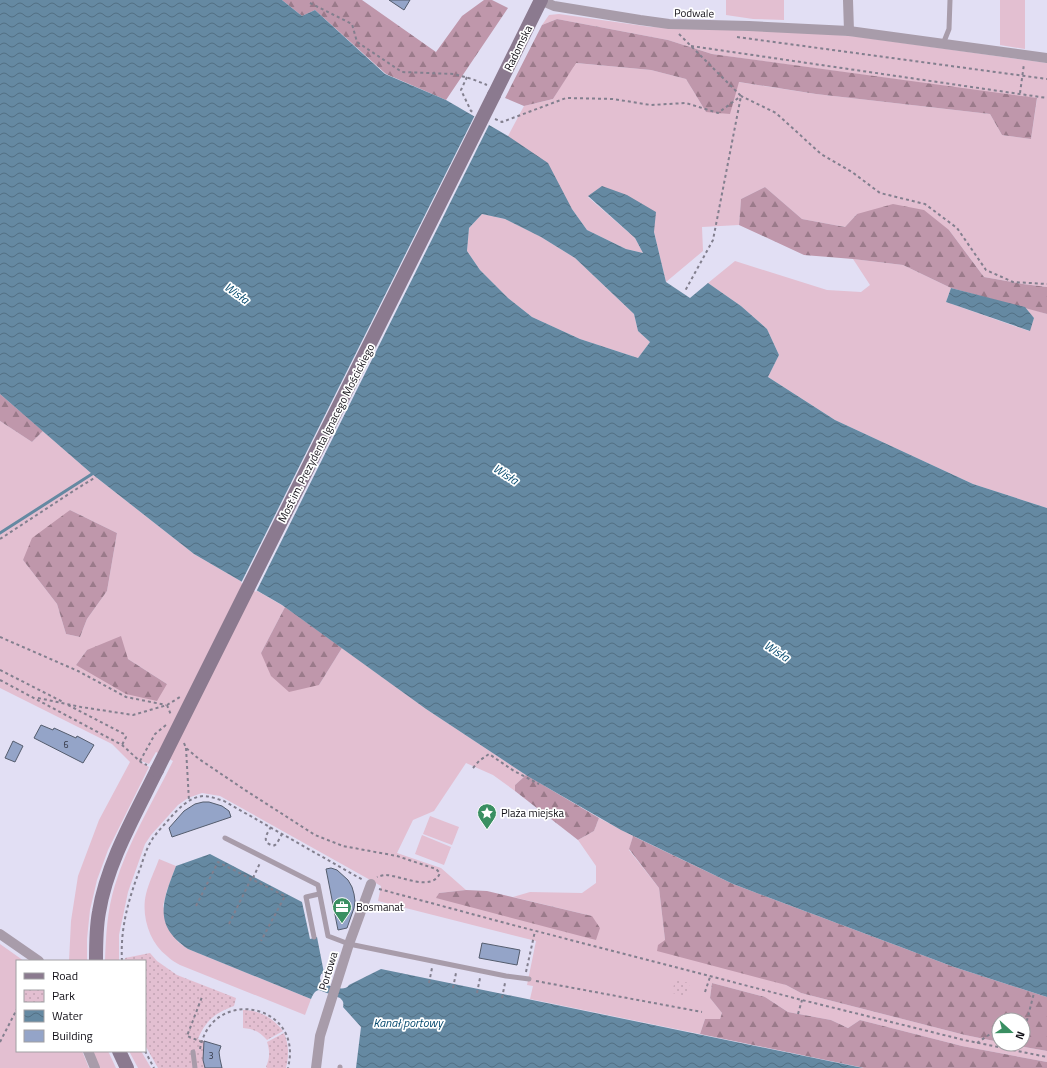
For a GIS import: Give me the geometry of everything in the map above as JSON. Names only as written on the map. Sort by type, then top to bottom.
[{"type":"main road","name":"Radomska","points":[[493,91],[541,0]]},
{"type":"main road","name":"Most im. Prezydenta Ignacego Mościckiego","points":[[96,960],[96,940],[99,912],[106,883],[117,854],[157,770],[493,91]]},
{"type":"main road","points":[[119,1052],[127,1068]]},
{"type":"street","name":"Podwale","points":[[541,0],[554,6],[669,24],[849,31],[1047,58]]},
{"type":"street","points":[[848,0],[849,31]]},
{"type":"street","name":"Portowa","points":[[316,1068],[320,1036],[349,944],[371,884]]},
{"type":"street","points":[[0,934],[38,960]]},
{"type":"street","points":[[88,1052],[95,1068]]},
{"type":"lane","points":[[943,44],[949,29],[950,0]]},
{"type":"lane","points":[[225,838],[318,885],[328,936],[349,944],[527,979]]},
{"type":"lane","points":[[314,937],[306,896],[320,894]]},
{"type":"lane","points":[[193,1052],[195,1068]]},
{"type":"path","points":[[310,2],[352,24],[357,42],[402,72],[454,74],[472,79],[493,91]]},
{"type":"path","points":[[669,24],[741,96],[776,113],[821,154],[852,172],[880,193],[925,204],[957,228],[986,270],[1013,282],[1047,284]]},
{"type":"path","points":[[730,36],[1047,79]]},
{"type":"path","points":[[691,46],[1047,98]]},
{"type":"path","points":[[1020,94],[1025,59]]},
{"type":"path","points":[[502,122],[566,98],[613,99],[651,105],[686,103],[718,113],[741,96]]},
{"type":"path","points":[[685,291],[714,240],[741,96]]},
{"type":"path","points":[[0,539],[96,477]]},
{"type":"path","points":[[0,637],[78,671],[126,697],[167,705]]},
{"type":"path","points":[[0,670],[124,734],[126,737],[122,745]]},
{"type":"path","points":[[0,680],[122,745],[141,762],[155,734],[169,723]]},
{"type":"path","points":[[34,698],[133,715],[167,705]]},
{"type":"path","points":[[167,705],[173,719]]},
{"type":"path","points":[[184,742],[186,748],[189,801]]},
{"type":"path","points":[[186,748],[245,790],[315,835],[343,846],[397,856],[436,869],[440,873],[432,882],[421,882],[386,875],[377,876],[371,884]]},
{"type":"path","points":[[473,768],[479,761],[489,754],[514,771],[539,784]]},
{"type":"path","points":[[122,960],[122,935],[128,904],[149,845],[154,837],[181,807],[189,801],[202,796],[224,801],[381,890],[802,1000],[977,1043],[1047,1057]]},
{"type":"path","points":[[271,827],[266,836],[265,840],[267,843],[275,845],[282,834]]},
{"type":"path","points":[[196,906],[218,862],[252,878],[285,896],[261,941]]},
{"type":"path","points":[[229,924],[261,862]]},
{"type":"path","points":[[535,931],[527,979],[702,1012]]},
{"type":"path","points":[[429,983],[432,968]]},
{"type":"path","points":[[453,988],[456,973]]},
{"type":"path","points":[[705,992],[710,976]]},
{"type":"path","points":[[477,993],[480,978]]},
{"type":"path","points":[[502,998],[505,983]]},
{"type":"path","points":[[1029,1012],[1034,993]]},
{"type":"path","points":[[202,997],[187,1036],[202,1042]]},
{"type":"path","points":[[798,1014],[802,1000]]},
{"type":"path","points":[[203,1038],[212,1024],[224,1014],[240,1009],[256,1010],[271,1017],[283,1028],[287,1036],[290,1052],[288,1068]]},
{"type":"path","points":[[0,1042],[16,1011]]},
{"type":"path","points":[[977,1043],[991,1033]]},
{"type":"path","points":[[146,1052],[154,1068]]},
{"type":"green space","points":[[282,0],[362,0],[436,52],[462,16],[484,0],[492,0],[508,8],[446,100],[386,74],[315,10],[302,16]]},
{"type":"green space","points":[[726,0],[784,0],[784,20],[753,19],[726,15]]},
{"type":"green space","points":[[1000,0],[1025,0],[1025,49],[1000,45]]},
{"type":"green space","points":[[559,14],[651,27],[818,33],[860,37],[1047,63],[1047,287],[984,277],[949,230],[857,214],[845,227],[802,219],[765,187],[741,199],[739,225],[702,227],[703,251],[666,282],[654,232],[602,186],[588,197],[635,238],[643,253],[626,249],[587,230],[572,209],[508,136],[524,106],[553,99],[575,63],[651,70],[686,79],[706,112],[738,82],[816,94],[990,114],[1002,135],[1031,139],[1037,99],[712,54],[668,40],[557,19],[542,25],[549,15]]},
{"type":"green space","points":[[557,19],[668,40],[712,54],[1037,98],[1031,139],[1002,135],[990,114],[816,94],[739,82],[730,114],[706,112],[686,79],[651,70],[576,63],[553,99],[524,106],[505,98],[542,25]]},
{"type":"green space","points":[[765,187],[802,219],[845,227],[857,214],[893,204],[924,210],[949,230],[984,277],[1047,287],[1047,314],[951,288],[903,265],[804,255],[739,225],[741,199]]},
{"type":"green space","points":[[482,214],[505,219],[541,237],[575,258],[634,314],[638,331],[650,342],[638,358],[580,339],[532,317],[508,298],[480,270],[467,251],[469,228]]},
{"type":"green space","points":[[853,259],[903,265],[951,288],[946,302],[1029,331],[1034,318],[1025,307],[1047,314],[1047,508],[973,484],[835,420],[768,377],[779,355],[767,329],[741,306],[708,283],[735,261],[827,290],[861,292],[870,285]]},
{"type":"green space","points":[[0,394],[43,431],[32,442],[0,421]]},
{"type":"green space","points":[[0,421],[32,442],[43,431],[92,474],[194,554],[285,607],[261,653],[319,685],[342,648],[426,709],[526,775],[515,785],[515,791],[493,775],[466,763],[434,811],[413,820],[397,853],[441,868],[466,890],[439,893],[437,898],[592,916],[513,897],[530,892],[582,893],[596,883],[596,866],[578,840],[594,831],[599,818],[633,836],[629,850],[659,888],[665,940],[786,985],[801,993],[991,1040],[991,1051],[962,1046],[860,1020],[848,1028],[831,1020],[788,1012],[765,997],[712,983],[710,998],[722,1013],[720,1019],[705,1019],[700,1034],[530,999],[533,986],[527,985],[536,941],[378,901],[381,886],[220,796],[202,793],[188,798],[178,805],[151,835],[145,844],[128,892],[119,935],[119,960],[105,960],[106,933],[112,894],[120,869],[173,761],[156,752],[149,764],[141,761],[149,767],[108,850],[97,880],[90,910],[87,939],[87,960],[69,960],[71,921],[78,876],[99,820],[130,762],[112,744],[0,688]],"holes":[[[70,510],[117,533],[107,591],[87,619],[80,637],[66,634],[57,604],[23,560]],[[87,650],[128,659],[167,684],[76,665]]]},
{"type":"green space","points":[[70,510],[117,533],[107,591],[87,619],[80,637],[66,634],[57,604],[23,560],[32,538]]},
{"type":"green space","points":[[285,607],[342,648],[319,685],[289,692],[271,676],[261,653]]},
{"type":"green space","points":[[121,636],[128,659],[167,684],[157,701],[126,694],[76,665],[87,650]]},
{"type":"green space","points":[[526,775],[599,818],[594,831],[578,840],[515,791],[515,785]]},
{"type":"green space","points":[[430,816],[459,827],[452,845],[423,834]]},
{"type":"green space","points":[[422,835],[451,847],[444,865],[415,854]]},
{"type":"green space","points":[[633,836],[733,884],[954,967],[1047,997],[1047,1051],[1031,1048],[1031,1012],[991,1012],[991,1040],[801,993],[786,985],[657,951],[658,945],[665,940],[659,888],[629,849]]},
{"type":"green space","points":[[159,859],[176,866],[163,906],[178,942],[188,949],[311,999],[305,1015],[180,965],[170,959],[161,950],[151,936],[145,911],[146,894]]},
{"type":"green space","points":[[466,890],[487,891],[592,916],[600,928],[596,940],[436,898],[439,893]]},
{"type":"green space","points":[[0,944],[23,960],[16,960],[16,1052],[82,1052],[89,1068],[0,1068]]},
{"type":"green space","points":[[150,953],[157,961],[177,975],[236,998],[234,1006],[221,1011],[212,1018],[201,1032],[198,1039],[204,1041],[203,1060],[205,1068],[158,1068],[146,1047],[146,960],[125,960],[125,958]]},
{"type":"green space","points":[[675,980],[690,983],[686,996],[672,993]]},
{"type":"green space","points":[[712,983],[765,997],[788,1012],[831,1020],[848,1028],[860,1020],[962,1046],[1047,1062],[1047,1068],[864,1068],[700,1034],[705,1019],[720,1019],[722,1013],[710,998]]},
{"type":"green space","points":[[243,1010],[255,1011],[266,1016],[275,1022],[283,1031],[267,1040],[256,1031],[243,1028]]},
{"type":"green space","points":[[284,1033],[288,1050],[286,1068],[267,1068],[269,1048],[267,1042]]},
{"type":"green space","points":[[1031,1048],[1047,1051],[1047,1062],[994,1052],[1031,1052]]},
{"type":"green space","points":[[92,1052],[108,1052],[116,1068],[99,1068]]},
{"type":"green space","points":[[130,1052],[142,1052],[151,1068],[138,1068]]},
{"type":"water","name":"Wisła","points":[[0,0],[282,0],[302,16],[315,10],[385,74],[446,100],[508,136],[548,163],[572,209],[587,230],[626,249],[643,253],[635,238],[588,196],[602,186],[627,195],[656,212],[654,232],[666,282],[690,298],[708,283],[741,306],[767,329],[779,355],[768,377],[835,420],[973,484],[1047,508],[1047,997],[954,967],[733,884],[621,830],[529,777],[426,709],[282,605],[194,554],[92,474],[0,394]],"holes":[[[482,214],[505,219],[541,237],[575,258],[634,314],[638,331],[650,342],[638,358],[580,339],[532,317],[508,298],[480,270],[467,251],[469,228]]]},
{"type":"water","points":[[951,288],[1025,307],[1034,318],[1030,331],[946,302]]},
{"type":"water","name":"Kanał portowy","points":[[210,854],[302,902],[310,939],[317,937],[324,973],[321,974],[321,983],[336,988],[347,987],[381,969],[863,1068],[356,1068],[361,1027],[343,1007],[343,1002],[340,998],[319,990],[315,992],[311,999],[188,949],[169,931],[165,921],[165,901],[167,890],[176,866]]},
{"type":"pier","points":[[475,115],[490,123],[256,592],[241,583]]},
{"type":"building","points":[[389,0],[410,0],[404,10]]},
{"type":"building","points":[[41,725],[53,730],[54,728],[76,738],[77,736],[94,745],[83,763],[34,738]]},
{"type":"building","points":[[13,741],[23,746],[15,762],[5,758]]},
{"type":"building","points":[[209,802],[222,806],[229,811],[231,817],[172,837],[169,828],[184,811],[195,804]]},
{"type":"building","points":[[331,868],[337,870],[348,880],[352,887],[355,901],[347,928],[338,930],[326,869]]},
{"type":"building","points":[[482,943],[520,950],[517,965],[479,958]]},
{"type":"building","points":[[204,1041],[221,1046],[219,1052],[222,1068],[205,1068],[203,1060]]},
{"type":"waterway","points":[[0,533],[92,474]]},
{"type":"place","name":"Plaża miejska","points":[[487,830]]},
{"type":"place","name":"Bosmanat","points":[[342,924]]}]
